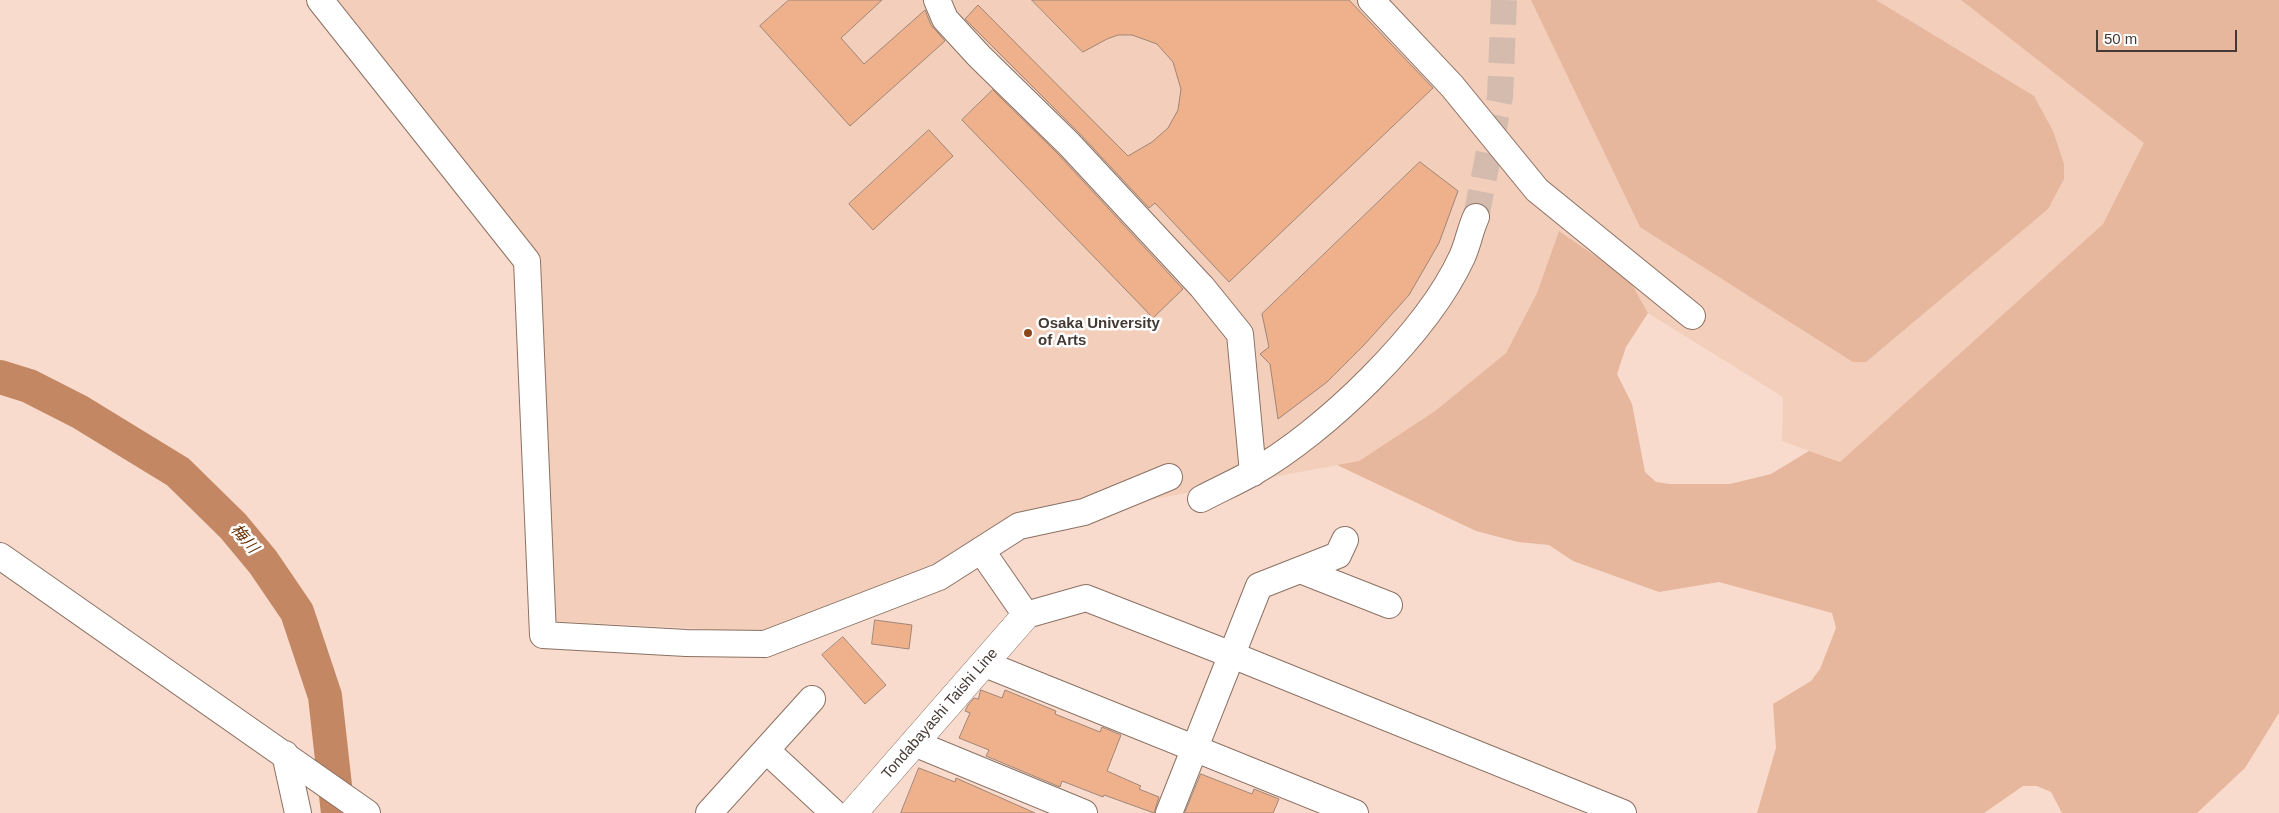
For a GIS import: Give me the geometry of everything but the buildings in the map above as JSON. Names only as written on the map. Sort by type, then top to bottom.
[{"type":"main road","name":"Tondabayashi Taishi Line","points":[[853,813],[1026,615]]},
{"type":"street","points":[[320,0],[526,261],[543,635],[686,643],[765,644],[939,578],[1019,526],[1084,512],[1169,477]]},
{"type":"street","points":[[937,0],[945,18],[974,50],[1069,144],[1202,287],[1240,334],[1253,473]]},
{"type":"street","points":[[1371,0],[1452,86],[1537,190],[1692,316]]},
{"type":"street","points":[[1201,499],[1253,473],[1320,426],[1395,353],[1434,302],[1463,256],[1476,217]]},
{"type":"street","points":[[1169,813],[1259,586],[1338,555],[1345,540]]},
{"type":"street","points":[[982,550],[1026,615],[1086,598],[1232,654],[1597,808],[1623,813]]},
{"type":"street","points":[[0,556],[366,812]]},
{"type":"street","points":[[1300,570],[1390,605]]},
{"type":"street","points":[[985,664],[1195,750],[1312,805],[1355,813]]},
{"type":"street","points":[[709,813],[812,699]]},
{"type":"street","points":[[914,744],[1084,813]]},
{"type":"street","points":[[766,750],[834,813]]},
{"type":"street","points":[[285,754],[298,813]]},
{"type":"shaded area","name":"Osaka University of Arts","points":[[329,0],[1961,0],[2145,143],[2103,224],[1840,462],[1782,441],[1783,397],[1648,313],[1629,279],[1559,231],[1537,293],[1506,353],[1435,411],[1359,461],[1003,527],[928,570],[765,632],[551,621],[536,257]]},
{"type":"shaded area","points":[[1531,0],[1876,0],[2034,96],[2053,131],[2064,164],[2064,179],[2048,209],[1866,362],[1853,362],[1640,227]]},
{"type":"shaded area","points":[[1961,0],[2279,0],[2279,713],[2245,768],[2197,813],[2062,813],[2051,792],[2037,786],[2023,786],[1984,813],[1757,813],[1776,748],[1773,704],[1811,681],[1820,669],[1836,628],[1832,613],[1719,582],[1659,592],[1573,561],[1549,545],[1518,542],[1476,531],[1337,465],[1359,461],[1435,411],[1506,353],[1537,293],[1559,231],[1629,279],[1648,313],[1626,347],[1617,374],[1632,404],[1645,472],[1656,482],[1670,484],[1730,484],[1771,474],[1809,451],[1840,462],[2103,224],[2144,143]]},
{"type":"waterway","name":"梅川","points":[[0,377],[29,386],[80,412],[178,472],[233,526],[263,562],[297,612],[325,696],[338,813]]},
{"type":"tunnel","points":[[1476,217],[1500,97],[1504,0]]},
{"type":"place","name":"Osaka University of Arts","points":[[1028,333]]}]
